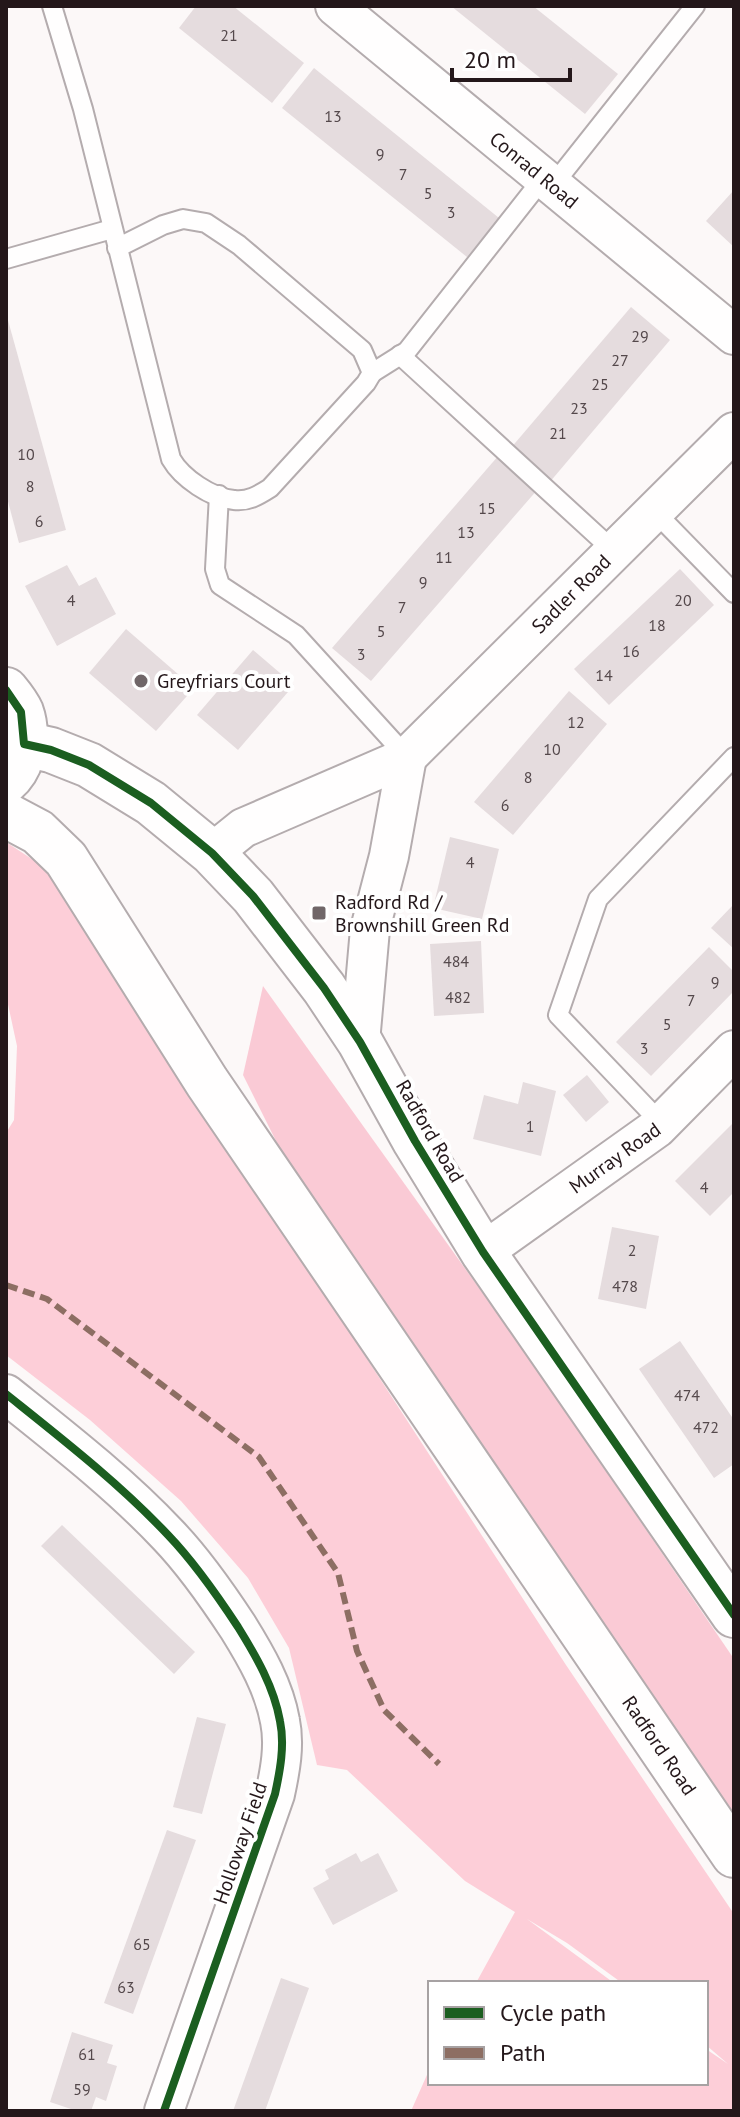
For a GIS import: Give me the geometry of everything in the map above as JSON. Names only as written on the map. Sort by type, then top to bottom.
[{"type":"main road","points":[[6,690],[21,712],[15,762]]},
{"type":"main road","name":"Radford Road","points":[[15,762],[51,750],[89,765],[151,803],[212,853],[253,896],[324,988],[360,1042],[415,1141],[483,1252],[734,1615]]},
{"type":"main road","name":"Radford Road","points":[[6,815],[38,832],[66,859],[207,1082],[734,1855]]},
{"type":"street","name":"Conrad Road","points":[[335,6],[734,335]]},
{"type":"street","name":"Sadler Road","points":[[212,853],[243,828],[407,757],[734,432]]},
{"type":"street","points":[[360,1042],[370,929],[389,856],[407,757]]},
{"type":"street","name":"Murray Road","points":[[483,1252],[662,1124],[734,1050]]},
{"type":"street","name":"Holloway Field","points":[[6,1394],[75,1450],[168,1535],[213,1589],[254,1653],[274,1696],[281,1724],[280,1771],[275,1794],[164,2111]]},
{"type":"lane","points":[[52,6],[83,109],[171,459],[177,470],[209,492],[234,500],[256,497],[270,488],[372,373],[407,351],[695,6]]},
{"type":"lane","points":[[117,248],[183,219],[206,223],[239,245],[362,350],[372,373]]},
{"type":"lane","points":[[6,259],[112,229]]},
{"type":"lane","points":[[400,355],[615,552]]},
{"type":"lane","points":[[219,495],[215,569],[220,585],[296,635],[407,757]]},
{"type":"lane","points":[[655,512],[734,593]]},
{"type":"lane","points":[[662,1124],[558,1015],[598,899],[734,757]]},
{"type":"shaded area","points":[[6,842],[50,871],[566,1665],[734,1914],[734,2111],[411,2111],[428,2073],[428,2085],[708,2085],[708,2050],[728,2064],[708,2047],[708,1981],[619,1981],[527,1919],[611,1981],[477,1981],[515,1912],[465,1881],[347,1770],[317,1765],[289,1648],[248,1578],[181,1501],[90,1420],[6,1355],[6,1133],[14,1120],[17,1046],[6,995]]},
{"type":"shaded area","points":[[263,986],[532,1362],[734,1659],[734,1825],[303,1195],[243,1075]]},
{"type":"building","points":[[196,6],[233,6],[304,63],[272,103],[179,28]]},
{"type":"building","points":[[451,6],[533,6],[618,74],[585,114]]},
{"type":"building","points":[[314,68],[499,218],[467,257],[282,108]]},
{"type":"building","points":[[734,190],[734,247],[706,221]]},
{"type":"building","points":[[631,307],[670,340],[549,483],[510,449]]},
{"type":"building","points":[[6,313],[66,530],[19,543],[6,494]]},
{"type":"building","points":[[499,455],[538,489],[371,681],[332,648]]},
{"type":"building","points":[[67,565],[79,586],[96,577],[116,614],[57,646],[25,586]]},
{"type":"building","points":[[680,569],[714,605],[609,705],[574,669]]},
{"type":"building","name":"Greyfriars Court","points":[[126,629],[194,688],[156,731],[89,673]]},
{"type":"building","name":"Greyfriars Court","points":[[253,650],[294,685],[238,750],[197,715]]},
{"type":"building","points":[[569,691],[607,724],[513,835],[474,802]]},
{"type":"building","points":[[450,837],[499,849],[482,919],[433,908]]},
{"type":"building","points":[[734,904],[734,949],[711,928]]},
{"type":"building","points":[[481,941],[484,1013],[434,1016],[430,944]]},
{"type":"building","points":[[709,947],[734,972],[734,991],[651,1076],[616,1042]]},
{"type":"building","points":[[587,1075],[609,1102],[586,1122],[563,1095]]},
{"type":"building","points":[[523,1082],[556,1091],[541,1156],[473,1139],[484,1095],[518,1104]]},
{"type":"building","points":[[734,1122],[734,1192],[710,1216],[675,1181]]},
{"type":"building","points":[[612,1227],[659,1236],[646,1309],[598,1299]]},
{"type":"building","points":[[680,1341],[734,1420],[734,1464],[714,1478],[639,1369]]},
{"type":"building","points":[[62,1525],[195,1652],[174,1674],[41,1546]]},
{"type":"building","points":[[197,1717],[226,1724],[202,1814],[173,1807]]},
{"type":"building","points":[[167,1830],[196,1840],[133,2014],[104,2003]]},
{"type":"building","points":[[356,1853],[361,1862],[378,1853],[398,1891],[333,1925],[313,1888],[329,1879],[325,1870]]},
{"type":"building","points":[[281,1978],[309,1988],[265,2111],[233,2111]]},
{"type":"building","points":[[72,2032],[113,2045],[107,2063],[117,2066],[106,2101],[96,2097],[91,2111],[77,2111],[50,2102]]},
{"type":"marked path","points":[[6,1285],[47,1299],[259,1457],[338,1573],[357,1651],[384,1710],[439,1764]]},
{"type":"cycle path","points":[[6,690],[21,712],[24,744],[51,750],[89,765],[151,803],[212,853],[253,896],[324,988],[360,1042],[415,1141],[483,1252],[734,1615]]},
{"type":"cycle path","points":[[6,1394],[110,1479],[187,1556],[251,1649],[269,1684],[280,1721],[282,1749],[275,1794],[164,2111]]},
{"type":"place","name":"Greyfriars Court","points":[[141,681]]},
{"type":"place","name":"Radford Rd / Brownshill Green Rd","points":[[319,913]]}]
